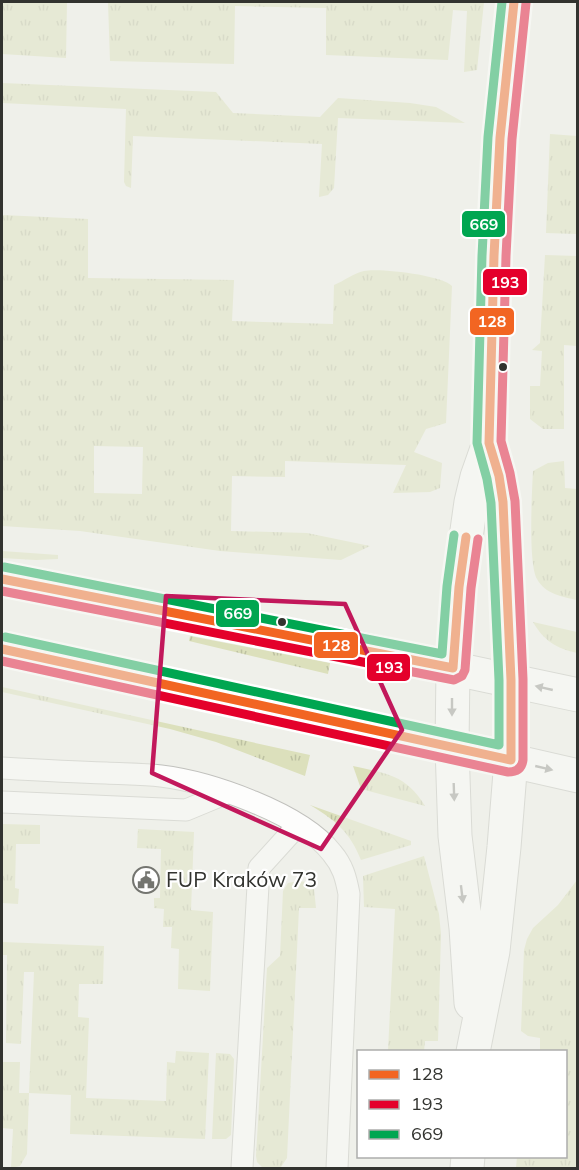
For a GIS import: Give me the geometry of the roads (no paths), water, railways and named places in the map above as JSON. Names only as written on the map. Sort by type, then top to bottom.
[{"type":"street","points":[[473,1050],[466,928],[455,836],[452,747],[453,668],[459,587],[471,502],[489,443],[500,138],[514,2]]},
{"type":"street","points":[[473,1050],[493,951],[511,760],[511,680],[503,502],[499,476],[489,443]]},
{"type":"street","points":[[2,579],[578,695]]},
{"type":"street","points":[[2,649],[578,776]]},
{"type":"lane","points":[[2,768],[160,776],[196,782],[258,804],[314,834],[332,852],[346,874],[349,894],[337,1168]]},
{"type":"lane","points":[[2,802],[186,810],[227,793]]},
{"type":"lane","points":[[242,1168],[259,868],[298,825]]},
{"type":"place","name":"FUP Kraków 73","points":[[146,880]]}]
